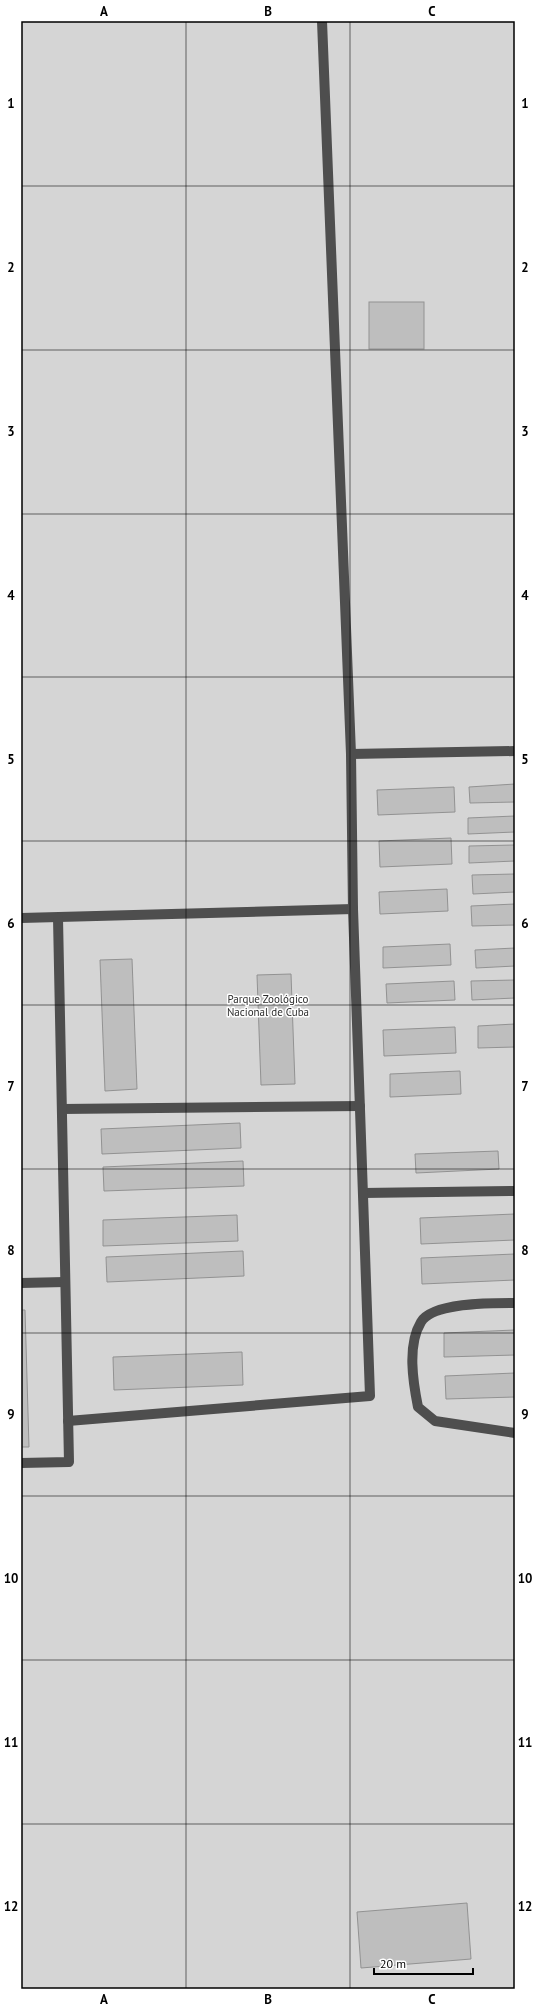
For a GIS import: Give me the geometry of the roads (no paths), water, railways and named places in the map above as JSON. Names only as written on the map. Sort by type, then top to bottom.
[{"type":"lane","points":[[68,1421],[370,1396],[353,909],[351,754],[322,21]]},
{"type":"lane","points":[[351,754],[515,751]]},
{"type":"lane","points":[[21,918],[353,909]]},
{"type":"lane","points":[[21,1463],[70,1462],[58,918]]},
{"type":"lane","points":[[62,1109],[360,1106]]},
{"type":"lane","points":[[363,1193],[515,1191]]},
{"type":"lane","points":[[21,1283],[65,1282]]},
{"type":"lane","points":[[515,1303],[465,1304],[435,1312],[421,1321],[413,1345],[413,1380],[418,1407],[435,1421],[515,1433]]},
{"type":"park label","name":"Parque Zoológico Nacional de Cuba","points":[[268,1005]]}]
